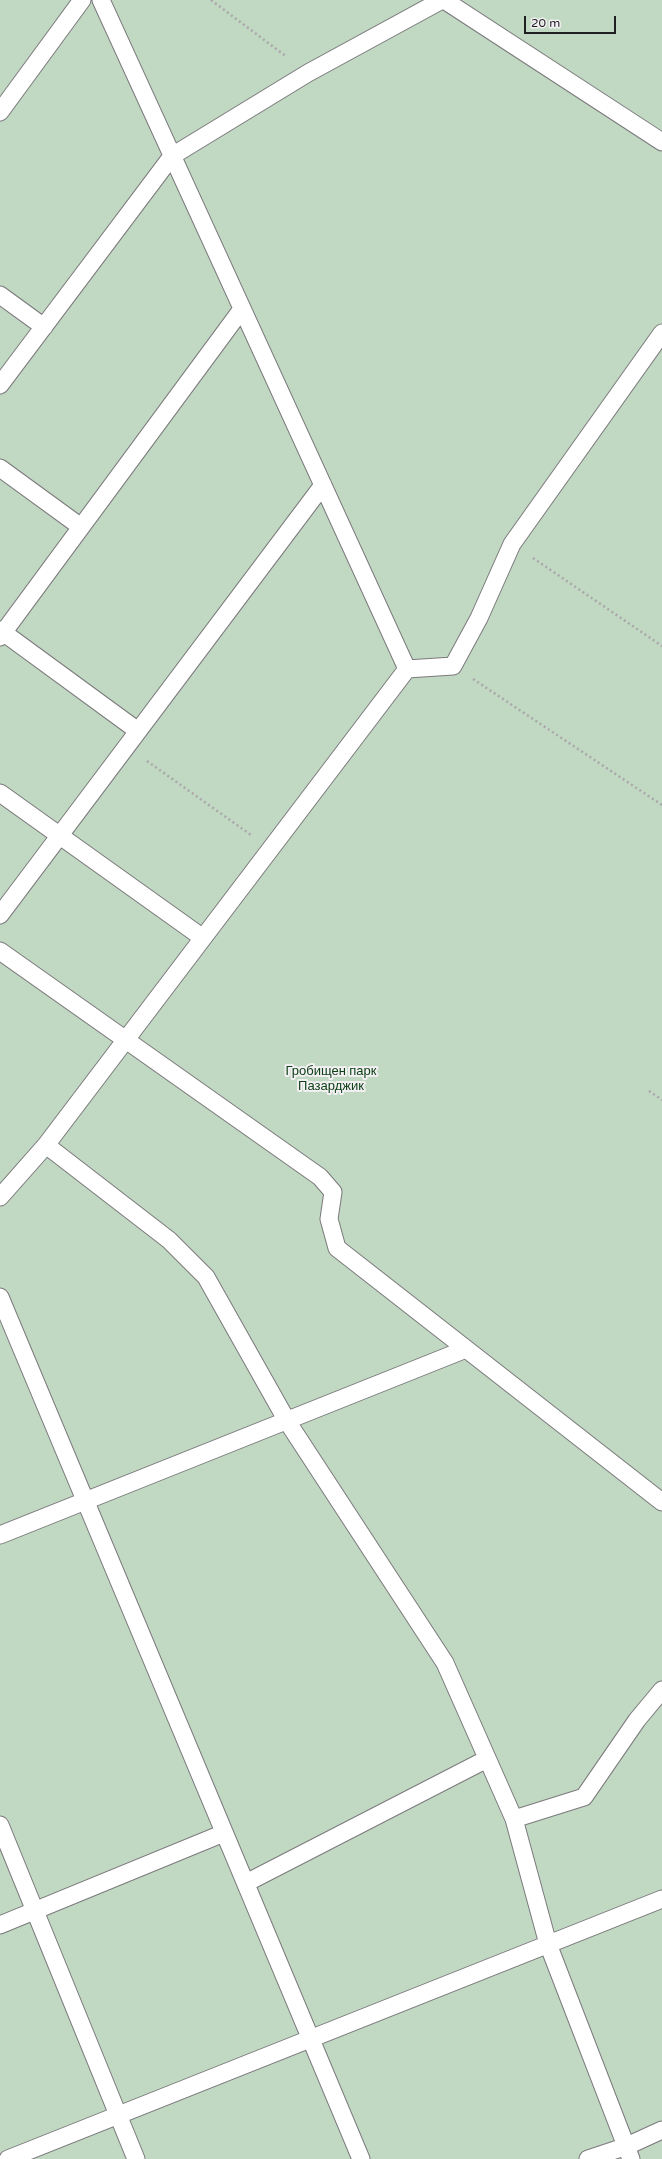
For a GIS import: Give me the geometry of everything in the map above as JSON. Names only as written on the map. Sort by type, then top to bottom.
[{"type":"lane","points":[[0,112],[82,0]]},
{"type":"lane","points":[[101,0],[407,669]]},
{"type":"lane","points":[[0,385],[172,156],[308,73],[443,0],[662,142]]},
{"type":"lane","points":[[0,295],[44,327]]},
{"type":"lane","points":[[138,731],[1,633],[242,309]]},
{"type":"lane","points":[[0,1197],[46,1146],[407,669],[453,666],[479,618],[512,544],[662,333]]},
{"type":"lane","points":[[0,468],[81,527]]},
{"type":"lane","points":[[0,915],[323,486]]},
{"type":"lane","points":[[0,793],[203,938]]},
{"type":"lane","points":[[0,952],[127,1039],[320,1176],[333,1192],[329,1219],[337,1248],[662,1502]]},
{"type":"lane","points":[[46,1146],[169,1240],[206,1277],[287,1421],[445,1663],[514,1819],[548,1944],[629,2152]]},
{"type":"lane","points":[[0,1297],[361,2159]]},
{"type":"lane","points":[[0,1535],[466,1349]]},
{"type":"lane","points":[[514,1819],[584,1797],[637,1720],[661,1693]]},
{"type":"lane","points":[[246,1883],[487,1759]]},
{"type":"lane","points":[[0,1825],[136,2159]]},
{"type":"lane","points":[[0,1925],[224,1833]]},
{"type":"lane","points":[[8,2159],[662,1899]]},
{"type":"lane","points":[[588,2159],[629,2152],[662,2130]]},
{"type":"path","points":[[211,0],[308,73]]},
{"type":"path","points":[[512,544],[662,646]]},
{"type":"path","points":[[453,666],[662,805]]},
{"type":"path","points":[[126,747],[270,849]]},
{"type":"path","points":[[649,1091],[662,1100]]},
{"type":"green space","name":"Гробищен парк Пазарджик","points":[[0,0],[662,0],[662,2159],[0,2159]]}]
